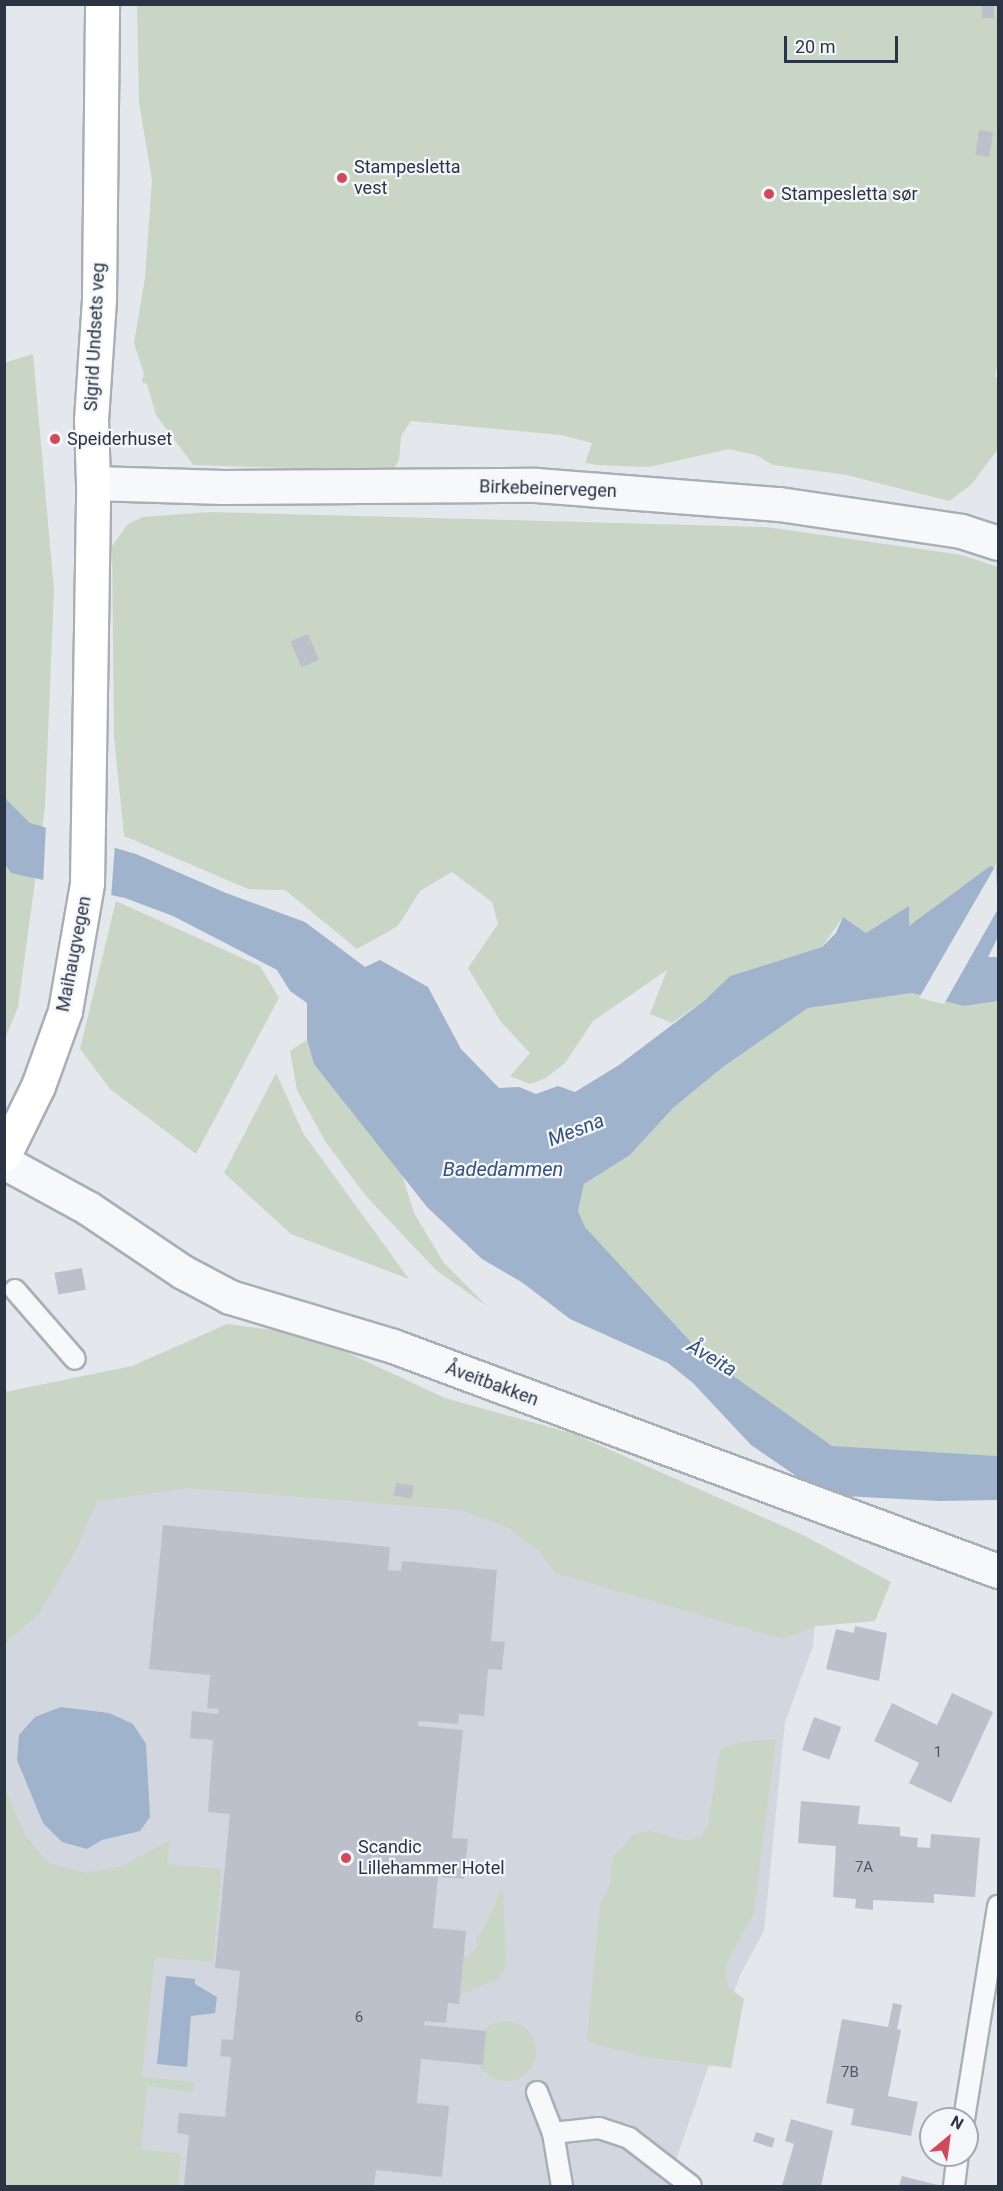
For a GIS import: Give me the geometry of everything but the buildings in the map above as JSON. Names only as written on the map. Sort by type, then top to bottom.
[{"type":"street","name":"Sigrid Undsets veg","points":[[88,741],[93,483],[91,420],[99,298],[102,4]]},
{"type":"street","name":"Birkebeinervegen","points":[[93,483],[223,488],[536,484],[779,504],[961,531],[999,543]]},
{"type":"street","name":"Maihaugvegen","points":[[4,1155],[38,1086],[65,1011],[81,937],[87,883],[88,741]]},
{"type":"street","name":"Åveitbakken","points":[[4,1162],[87,1208],[183,1272],[230,1297],[393,1346],[999,1571]]},
{"type":"lane","points":[[15,1290],[75,1359]]},
{"type":"lane","points":[[966,2107],[999,1906]]},
{"type":"lane","points":[[537,2092],[553,2133],[562,2187]]},
{"type":"lane","points":[[553,2133],[599,2128],[629,2138],[691,2187]]},
{"type":"lane","points":[[954,2187],[956,2167]]},
{"type":"shaded area","points":[[289,1374],[818,1588],[813,1646],[785,1722],[764,1931],[740,1975],[667,2186],[5,2186],[4,1468]]},
{"type":"green space","points":[[137,5],[998,5],[998,363],[995,376],[998,379],[998,449],[971,485],[949,501],[847,475],[773,465],[756,455],[729,449],[649,467],[598,465],[585,463],[592,443],[561,435],[411,421],[401,436],[399,460],[392,471],[193,465],[156,415],[147,384],[142,382],[144,374],[134,343],[145,278],[152,180],[139,103]]},
{"type":"green space","points":[[33,354],[54,590],[45,807],[18,1007],[5,1039],[4,363]]},
{"type":"green space","points":[[211,512],[766,527],[962,555],[998,567],[998,869],[960,888],[909,927],[909,907],[866,933],[843,917],[822,947],[730,976],[705,1000],[672,1023],[650,1014],[667,970],[593,1021],[565,1063],[546,1078],[530,1084],[510,1076],[530,1053],[501,1022],[468,968],[498,924],[492,902],[452,872],[420,891],[398,926],[357,949],[285,890],[248,889],[124,836],[114,737],[112,546],[128,524],[143,517]]},
{"type":"green space","points":[[116,901],[260,966],[279,998],[196,1154],[110,1089],[80,1049]]},
{"type":"green space","points":[[912,993],[964,1006],[998,1001],[998,1456],[832,1447],[701,1353],[585,1227],[578,1211],[584,1184],[630,1155],[673,1108],[723,1067],[808,1008]]},
{"type":"green space","points":[[307,1040],[314,1064],[400,1168],[414,1213],[444,1263],[488,1307],[436,1270],[366,1196],[325,1141],[297,1090],[290,1051]]},
{"type":"green space","points":[[276,1073],[303,1133],[409,1279],[291,1234],[224,1173]]},
{"type":"green space","points":[[227,1324],[307,1334],[445,1398],[574,1434],[801,1534],[891,1582],[875,1621],[817,1626],[783,1639],[556,1573],[537,1549],[508,1528],[462,1510],[188,1488],[97,1501],[78,1546],[38,1615],[5,1643],[5,1392],[132,1366]]},
{"type":"green space","points":[[776,1739],[754,1912],[725,1967],[728,1987],[744,1999],[731,2068],[640,2056],[591,2043],[587,2040],[600,1905],[610,1885],[613,1857],[633,1835],[650,1831],[688,1841],[699,1838],[708,1826],[720,1749],[742,1742]]},
{"type":"green space","points":[[4,1786],[26,1837],[50,1864],[86,1873],[123,1866],[170,1840],[167,1864],[222,1869],[213,1962],[155,1957],[142,2077],[194,2082],[193,2092],[147,2086],[141,2149],[181,2154],[178,2186],[5,2186]]},
{"type":"green space","points":[[503,1886],[506,1965],[498,1979],[459,1995],[451,2004],[456,1958],[469,1956],[478,1946],[476,1938],[482,1932]]},
{"type":"green space","points":[[500,2021],[512,2021],[528,2029],[534,2039],[536,2051],[534,2063],[528,2073],[512,2081],[500,2081],[484,2073],[476,2057],[476,2045],[484,2029]]},
{"type":"water","points":[[4,797],[30,823],[136,854],[226,893],[305,922],[365,967],[380,960],[428,987],[461,1049],[499,1088],[519,1087],[536,1094],[558,1086],[575,1092],[619,1065],[705,1000],[730,976],[822,947],[836,933],[843,917],[866,933],[909,906],[909,926],[990,866],[998,869],[998,937],[988,957],[998,957],[998,1001],[964,1006],[912,993],[808,1008],[723,1067],[673,1108],[630,1155],[584,1184],[578,1211],[585,1227],[701,1353],[832,1446],[998,1456],[998,1500],[939,1501],[824,1495],[751,1445],[693,1383],[668,1363],[570,1319],[523,1283],[482,1259],[427,1207],[314,1064],[307,1040],[307,1003],[290,991],[277,970],[173,916],[125,898],[11,873],[5,864]]},
{"type":"water","points":[[61,1707],[109,1713],[133,1724],[146,1744],[150,1817],[140,1831],[102,1840],[87,1849],[62,1842],[43,1823],[17,1760],[19,1735],[35,1717]]},
{"type":"water","points":[[166,1976],[195,1979],[195,1984],[217,1997],[215,2013],[191,2016],[187,2067],[157,2064]]},
{"type":"pier","points":[[46,825],[115,844],[111,898],[43,885]]},
{"type":"pier","points":[[996,865],[998,909],[944,1004],[919,998]]},
{"type":"place","name":"Stampesletta vest","points":[[342,178]]},
{"type":"place","name":"Stampesletta sør","points":[[769,194]]},
{"type":"place","name":"Speiderhuset","points":[[55,439]]},
{"type":"place","name":"Scandic Lillehammer Hotel","points":[[346,1858]]},
{"type":"water label","name":"Mesna","points":[[576,1130]]},
{"type":"water label","name":"Badedammen","points":[[503,1169]]},
{"type":"water label","name":"Åveita","points":[[712,1358]]}]
